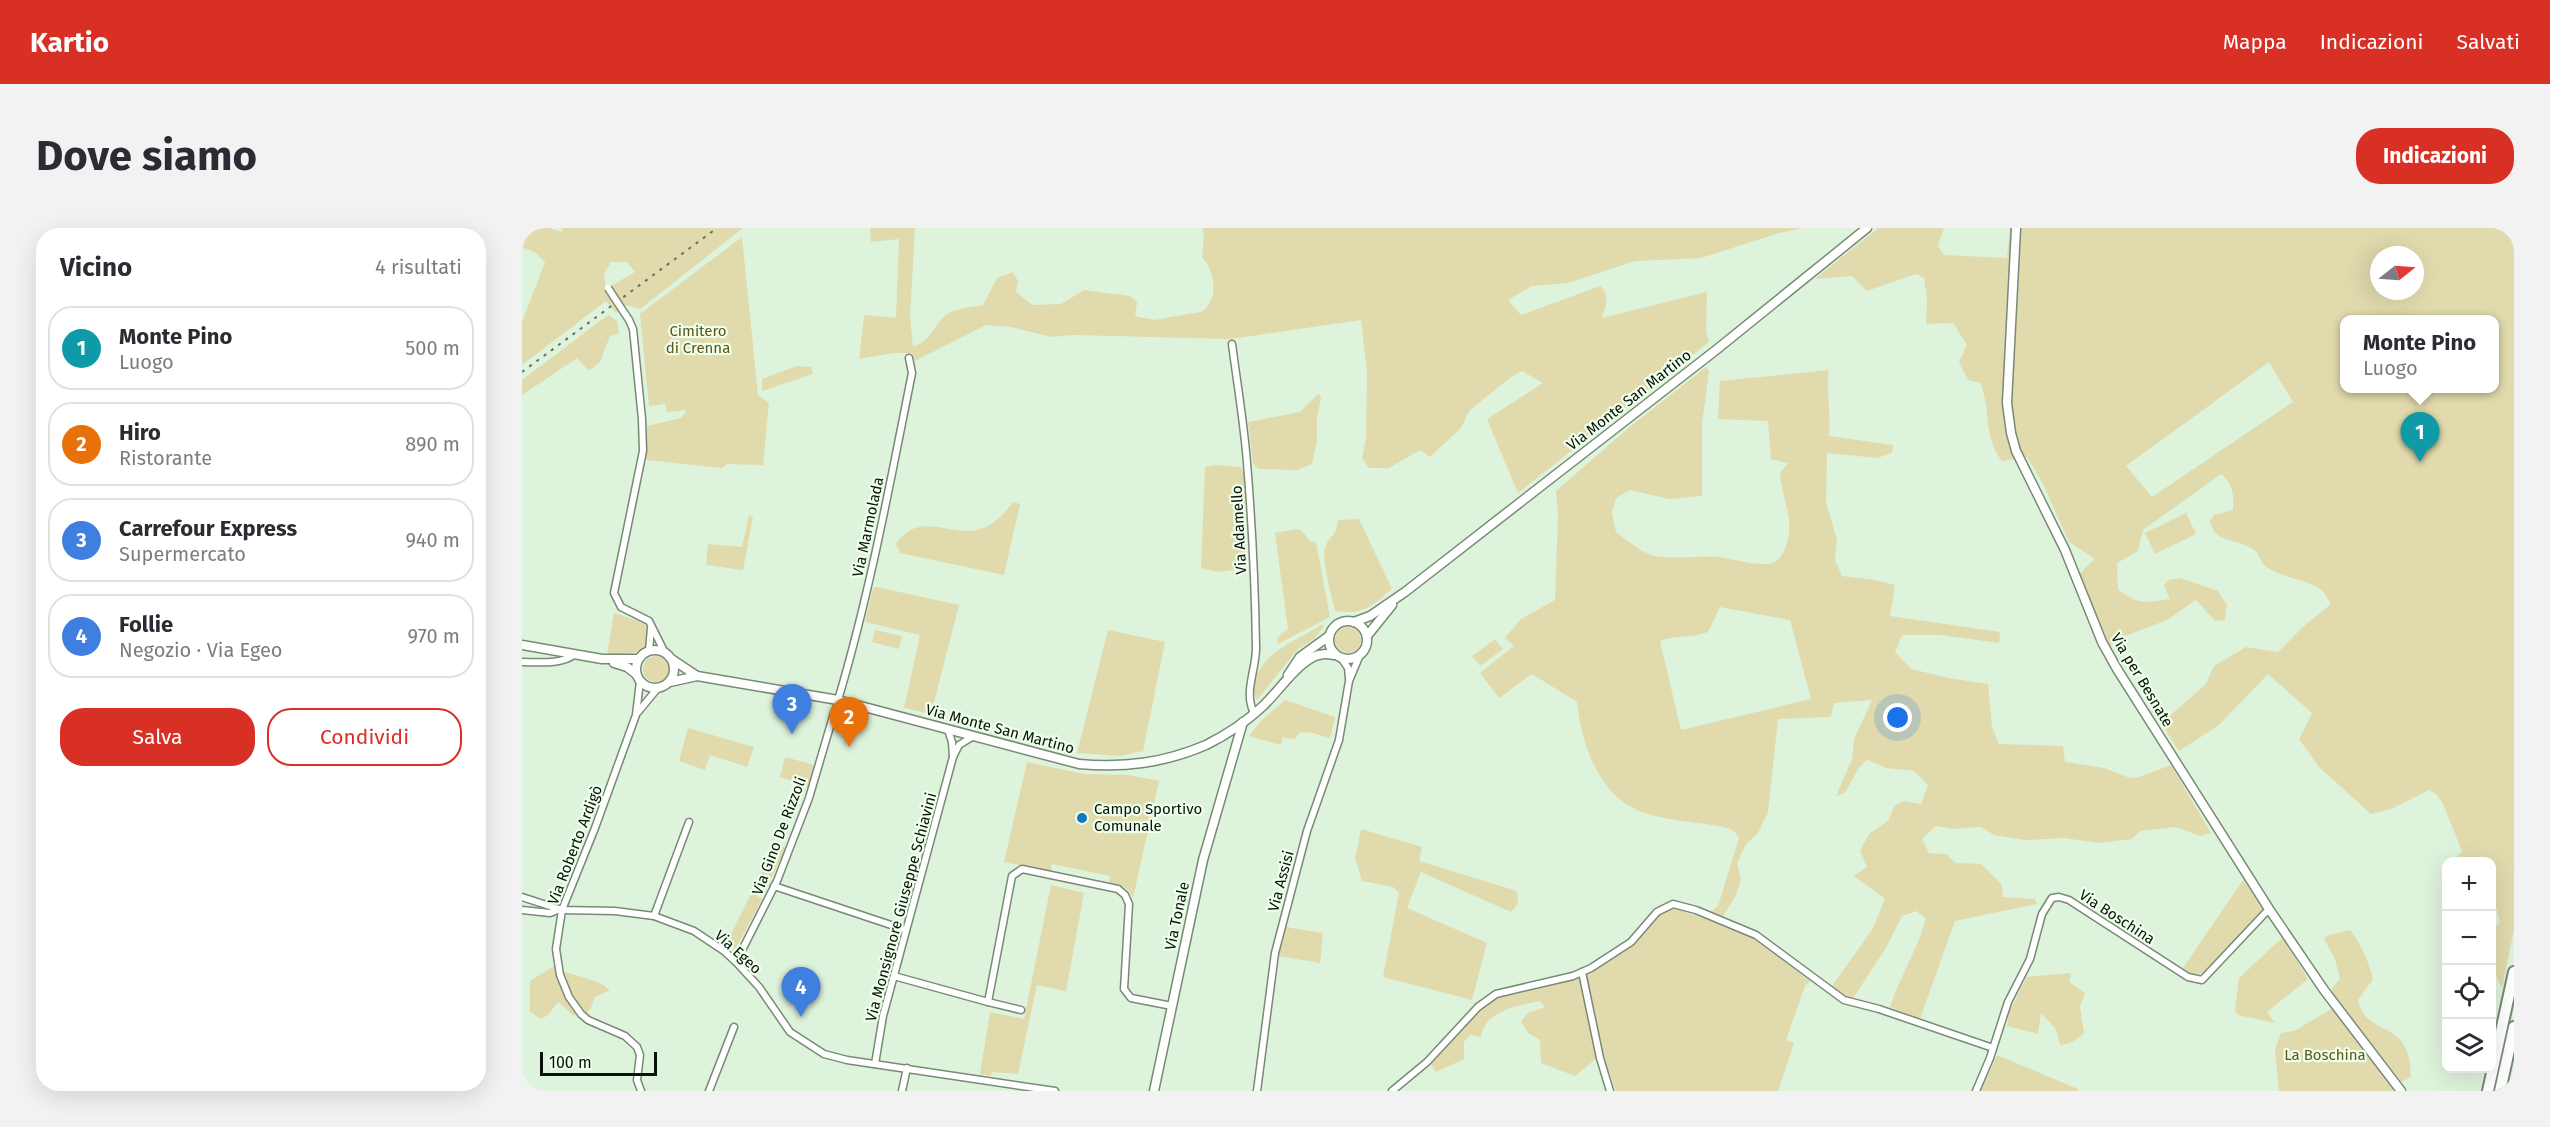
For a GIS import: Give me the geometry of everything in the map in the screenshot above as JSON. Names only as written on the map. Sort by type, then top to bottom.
[{"type":"highway","points":[[2488,1091],[2514,972]]},
{"type":"highway","points":[[2500,1091],[2514,1027]]},
{"type":"street","name":"Via Monte San Martino","points":[[1278,690],[1300,657],[1329,636],[1338,624],[1354,622],[1370,616],[1405,592],[1710,354],[1867,228]]},
{"type":"street","name":"Via per Besnate","points":[[2016,228],[2007,403],[2016,451],[2065,550],[2102,642],[2117,669],[2269,909],[2324,990],[2402,1091]]},
{"type":"street","points":[[522,645],[602,659],[627,666],[651,688],[657,689],[670,682],[675,672],[673,660],[663,651],[652,625],[641,615],[621,607],[614,592],[643,451],[633,329],[608,288]]},
{"type":"street","name":"Via Adamello","points":[[1232,344],[1247,461],[1256,609],[1257,656],[1250,686],[1251,708],[1254,713]]},
{"type":"street","name":"Via Marmolada","points":[[837,700],[859,628],[877,545],[912,373],[909,358]]},
{"type":"street","name":"Via Monte San Martino","points":[[670,682],[697,676],[837,700],[1079,764],[1119,766],[1160,761],[1207,744],[1243,722],[1310,659],[1323,654],[1351,660],[1359,657],[1366,648],[1367,636],[1375,623],[1405,592]]},
{"type":"street","points":[[1354,622],[1362,627],[1367,636]]},
{"type":"street","points":[[649,651],[652,625]]},
{"type":"street","points":[[1329,636],[1329,647],[1339,657]]},
{"type":"street","points":[[602,659],[638,660],[649,651],[663,651]]},
{"type":"street","points":[[522,662],[556,661],[570,658],[575,654]]},
{"type":"street","name":"Via Assisi","points":[[1339,657],[1348,668],[1349,681]]},
{"type":"street","name":"Via Assisi","points":[[1257,1091],[1275,953],[1307,831],[1339,740],[1349,681],[1359,657]]},
{"type":"street","points":[[638,660],[638,678]]},
{"type":"street","name":"Via Monte San Martino","points":[[673,660],[697,676]]},
{"type":"street","name":"Via Roberto Ardigò","points":[[636,715],[638,678]]},
{"type":"street","name":"Via Roberto Ardigò","points":[[641,1091],[637,1080],[640,1055],[634,1042],[580,1014],[569,997],[560,975],[556,949],[561,909],[595,828],[636,715],[646,699],[657,689]]},
{"type":"street","points":[[834,713],[837,700]]},
{"type":"street","name":"Via Gino De Rizzoli","points":[[736,962],[774,886],[809,798],[837,700]]},
{"type":"street","name":"Via Tonale","points":[[1154,1091],[1203,860],[1237,750],[1243,722]]},
{"type":"street","name":"Via Monsignore Giuseppe Schiavini","points":[[948,730],[953,757]]},
{"type":"street","points":[[1225,734],[1230,737],[1237,750]]},
{"type":"street","name":"Via Monsignore Giuseppe Schiavini","points":[[875,1064],[883,1016],[953,757],[959,745],[972,737]]},
{"type":"street","points":[[654,916],[689,822]]},
{"type":"street","points":[[988,1002],[1012,876],[1022,870],[1118,890],[1125,895],[1129,904],[1124,989],[1131,998],[1172,1006]]},
{"type":"street","points":[[774,886],[906,930]]},
{"type":"street","name":"Via Egeo","points":[[522,897],[561,909],[615,911],[654,916],[693,932],[724,951],[736,962],[759,987],[790,1032],[802,1041],[836,1058],[1055,1091]]},
{"type":"street","name":"Via Boschina","points":[[1976,1091],[2008,1002],[2030,959],[2042,914],[2052,898],[2059,897],[2069,900],[2188,977],[2202,980],[2269,909]]},
{"type":"street","points":[[1392,1091],[1427,1062],[1478,1007],[1496,994],[1582,972],[1631,942],[1664,907],[1673,904],[1685,906],[1756,935],[1844,1000],[1879,1009],[1993,1048]]},
{"type":"street","points":[[522,910],[550,913],[561,909]]},
{"type":"street","points":[[1582,972],[1600,1058],[1610,1091]]},
{"type":"street","points":[[894,976],[1021,1010]]},
{"type":"street","points":[[709,1091],[734,1027]]},
{"type":"street","points":[[902,1091],[907,1068]]},
{"type":"green space","points":[[522,228],[550,228],[561,232],[563,228],[743,228],[640,309],[626,305],[616,313],[606,301],[522,365],[522,322],[545,262],[536,253],[522,247]],"holes":[[[611,262],[627,262],[635,272],[606,289],[604,274]]]},
{"type":"green space","points":[[870,228],[915,228],[910,317],[913,346],[925,340],[941,320],[951,312],[983,305],[997,278],[1013,272],[1018,281],[1016,292],[1032,305],[1061,304],[1084,290],[1130,296],[1137,302],[1135,316],[1154,320],[1201,312],[1211,301],[1214,285],[1210,270],[1202,257],[1203,228],[1803,228],[1779,233],[1701,258],[1635,261],[1568,283],[1532,286],[1508,300],[1521,315],[1600,286],[1606,297],[1602,318],[1707,292],[1706,332],[1709,342],[1518,493],[1487,419],[1543,383],[1522,371],[1511,377],[1469,411],[1461,428],[1430,457],[1420,450],[1389,468],[1369,468],[1362,458],[1366,439],[1367,373],[1361,320],[1230,339],[1073,335],[1052,337],[1011,327],[986,325],[915,361],[912,353],[893,353],[859,359],[864,315],[896,318],[899,239],[871,242]]},
{"type":"green space","points":[[1878,228],[1944,228],[1938,246],[1944,255],[2007,258],[2010,228],[2514,228],[2514,930],[2502,988],[2496,975],[2496,926],[2500,923],[2496,909],[2496,857],[2457,857],[2462,851],[2443,804],[2437,795],[2429,790],[2391,809],[2371,814],[2319,767],[2299,739],[2312,713],[2268,674],[2219,725],[2179,751],[2165,729],[2164,721],[2206,684],[2214,666],[2246,647],[2278,652],[2331,604],[2320,589],[2270,569],[2264,565],[2254,550],[2217,534],[2210,521],[2214,515],[2233,510],[2232,490],[2225,478],[2221,474],[2143,530],[2138,551],[2117,563],[2118,589],[2131,598],[2148,602],[2170,599],[2164,586],[2168,580],[2180,578],[2218,591],[2227,605],[2225,620],[2215,621],[2196,600],[2167,620],[2123,637],[2110,646],[2079,574],[2095,559],[2069,542],[2043,484],[2027,457],[2002,461],[1989,432],[1986,403],[1980,383],[1968,380],[1959,362],[1967,345],[1953,323],[1926,324],[1927,300],[1924,278],[1916,274],[1867,291],[1852,276],[1815,279]],"holes":[[[2269,362],[2293,402],[2152,497],[2126,466]]]},
{"type":"green space","name":"Cimitero di Crenna","points":[[742,237],[758,395],[769,403],[763,465],[727,464],[722,468],[646,460],[647,426],[681,418],[687,410],[667,412],[665,404],[649,406],[640,314]]},
{"type":"green space","points":[[608,315],[617,321],[619,334],[610,336],[600,362],[589,371],[577,358],[522,395],[522,380]]},
{"type":"green space","points":[[797,366],[811,367],[813,374],[762,391],[762,379]]},
{"type":"green space","points":[[1706,367],[1709,371],[1702,424],[1702,496],[1669,499],[1630,490],[1616,498],[1612,512],[1616,532],[1639,549],[1655,556],[1719,557],[1754,563],[1773,563],[1782,554],[1789,532],[1788,513],[1780,473],[1788,463],[1771,459],[1768,421],[1718,419],[1720,381],[1829,370],[1829,436],[1893,445],[1892,453],[1877,458],[1827,453],[1826,502],[1837,540],[1835,560],[1842,576],[1895,585],[1890,616],[2000,632],[1999,643],[1941,635],[1902,635],[1895,652],[1911,669],[1988,684],[1992,727],[1999,744],[2063,746],[2065,762],[2104,768],[2130,778],[2171,765],[2211,833],[2200,836],[2176,827],[2140,831],[2132,839],[2099,843],[2064,838],[2025,840],[1994,835],[1981,827],[1954,829],[1936,826],[1922,839],[1929,853],[1946,854],[1956,863],[1981,864],[2002,885],[2003,897],[2035,899],[2037,904],[1955,921],[1920,1019],[1890,1007],[1926,918],[1916,911],[1902,916],[1887,946],[1852,1000],[1830,989],[1872,930],[1885,899],[1854,876],[1867,867],[1860,851],[1869,834],[1888,821],[1895,805],[1905,801],[1921,804],[1928,785],[1914,771],[1887,768],[1867,760],[1858,769],[1845,793],[1836,796],[1852,759],[1854,739],[1872,700],[1834,703],[1831,717],[1778,719],[1768,812],[1758,833],[1746,844],[1737,863],[1741,880],[1735,897],[1723,916],[1711,912],[1718,906],[1739,838],[1734,831],[1724,827],[1652,815],[1627,804],[1614,794],[1595,767],[1583,735],[1577,702],[1532,674],[1499,698],[1480,673],[1514,646],[1505,638],[1521,619],[1555,600],[1558,514],[1556,491],[1626,430]],"holes":[[[1720,607],[1790,620],[1811,699],[1681,730],[1660,641],[1708,632]]]},
{"type":"green space","points":[[1319,393],[1321,399],[1317,417],[1317,442],[1312,464],[1297,470],[1258,469],[1253,463],[1248,422],[1300,412]]},
{"type":"green space","points":[[1215,465],[1241,467],[1244,473],[1247,568],[1218,572],[1201,568],[1205,467]]},
{"type":"green space","points":[[1013,502],[1020,504],[1004,575],[900,553],[896,544],[906,533],[916,528],[927,526],[974,531],[986,527],[1001,516]]},
{"type":"green space","points":[[2186,513],[2196,534],[2155,554],[2145,533]]},
{"type":"green space","points":[[749,515],[753,516],[743,570],[706,565],[708,544],[742,547]]},
{"type":"green space","points":[[1359,519],[1392,589],[1378,601],[1360,611],[1335,611],[1325,567],[1326,545],[1335,533],[1338,520]]},
{"type":"green space","points":[[1301,530],[1310,541],[1316,542],[1330,617],[1278,644],[1277,638],[1288,629],[1275,533]]},
{"type":"green space","points":[[873,588],[959,605],[931,714],[904,708],[920,635],[865,622]]},
{"type":"green space","points":[[614,613],[644,623],[648,633],[645,646],[632,653],[607,655]]},
{"type":"green space","points":[[1321,625],[1325,625],[1314,639],[1298,649],[1257,700],[1254,694],[1255,682],[1265,663],[1282,648]]},
{"type":"green space","points":[[1348,627],[1357,631],[1361,640],[1357,649],[1348,653],[1339,649],[1335,640],[1339,631]]},
{"type":"green space","points":[[875,630],[902,636],[899,649],[872,642]]},
{"type":"green space","points":[[1108,630],[1165,642],[1143,751],[1120,756],[1077,753]]},
{"type":"green space","points":[[1495,639],[1503,649],[1480,666],[1472,656]]},
{"type":"green space","points":[[656,656],[665,660],[669,669],[665,678],[656,682],[647,678],[643,669],[647,660]]},
{"type":"green space","points":[[1285,700],[1335,717],[1330,738],[1309,732],[1299,733],[1295,739],[1283,737],[1281,745],[1249,736],[1261,721]]},
{"type":"green space","points":[[688,728],[754,747],[747,767],[710,755],[705,770],[679,761]]},
{"type":"green space","points":[[785,757],[814,765],[808,787],[780,777]]},
{"type":"green space","name":"Campo Sportivo Comunale","points":[[1027,762],[1084,774],[1129,775],[1159,781],[1133,898],[1124,887],[1109,883],[1110,876],[1052,864],[1051,871],[1004,862]]},
{"type":"green space","points":[[1361,829],[1422,847],[1419,861],[1517,891],[1518,903],[1511,912],[1421,872],[1407,908],[1487,943],[1472,1000],[1383,977],[1399,893],[1393,887],[1362,881],[1355,858]]},
{"type":"green space","points":[[776,846],[786,848],[766,889],[760,886],[758,881],[772,848]]},
{"type":"green space","points":[[2243,880],[2262,907],[2262,913],[2207,972],[2194,975],[2183,968]]},
{"type":"green space","points":[[1051,885],[1084,893],[1066,991],[1037,985],[1018,1074],[992,1072],[991,1076],[980,1074],[990,1012],[1024,1019]]},
{"type":"green space","points":[[754,894],[762,899],[735,950],[727,942],[750,896]]},
{"type":"green space","points":[[1675,908],[1755,939],[1810,981],[1805,986],[1786,1040],[1794,1043],[1778,1091],[1616,1091],[1605,1060],[1585,974],[1621,953],[1640,937],[1659,915]]},
{"type":"green space","points":[[1285,927],[1323,933],[1320,963],[1278,956]]},
{"type":"green space","points":[[2350,930],[2364,953],[2373,979],[2358,1000],[2363,1012],[2370,1020],[2397,1036],[2404,1045],[2409,1058],[2411,1077],[2401,1082],[2333,994],[2332,988],[2340,979],[2335,959],[2324,939],[2326,936]]},
{"type":"green space","points":[[2283,937],[2308,979],[2267,1012],[2275,1023],[2238,1015],[2235,1010],[2239,978]]},
{"type":"green space","points":[[554,966],[562,990],[576,1013],[574,1016],[558,1002],[548,1015],[541,1019],[530,1012],[530,981]]},
{"type":"green space","points":[[563,971],[593,981],[610,990],[595,997],[590,1010],[586,1013],[573,996]]},
{"type":"green space","points":[[2071,973],[2069,982],[2085,993],[2080,1007],[2084,1033],[2076,1040],[2060,1045],[2056,1029],[2041,1013],[2038,1034],[2007,1026],[2009,1012],[2027,977]]},
{"type":"green space","points":[[1580,976],[1597,1058],[1575,1076],[1541,1063],[1540,1040],[1528,1033],[1521,1021],[1528,1013],[1545,1007],[1540,1001],[1513,1007],[1496,1015],[1484,1028],[1481,1037],[1470,1035],[1464,1042],[1464,1059],[1436,1072],[1431,1064],[1433,1061],[1455,1039],[1476,1012],[1487,1003],[1507,993]]},
{"type":"green space","name":"La Boschina","points":[[2333,1008],[2394,1091],[2279,1091],[2275,1049],[2281,1033],[2294,1031]]},
{"type":"green space","points":[[1997,1055],[2078,1089],[2079,1091],[1981,1091]]},
{"type":"railway","points":[[522,372],[717,228]]},
{"type":"place","name":"Monte Pino","points":[[2420,462]]},
{"type":"place","name":"Carrefour Express","points":[[792,734]]},
{"type":"place","name":"Hiro","points":[[849,747]]},
{"type":"place","name":"Campo Sportivo Comunale","points":[[1082,818]]},
{"type":"place","name":"Follie","points":[[801,1017]]}]
